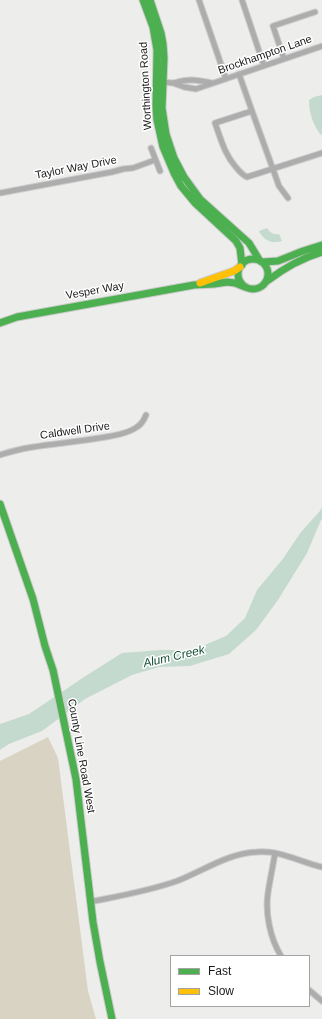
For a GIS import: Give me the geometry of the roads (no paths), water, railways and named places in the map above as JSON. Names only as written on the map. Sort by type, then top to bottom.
[{"type":"street","name":"Worthington Road","points":[[144,0],[156,38],[162,108],[166,134],[174,158],[191,188],[208,208],[249,243],[261,262]]},
{"type":"street","name":"Worthington Road","points":[[150,0],[161,33],[164,58],[156,106],[159,134],[168,160],[181,186],[195,203],[236,241],[240,248],[241,266]]},
{"type":"street","points":[[199,0],[226,79]]},
{"type":"street","points":[[242,0],[264,66]]},
{"type":"street","points":[[284,59],[273,26],[315,12]]},
{"type":"street","name":"Brockhampton Lane","points":[[160,81],[196,89],[322,46]]},
{"type":"street","points":[[240,74],[272,169],[279,186],[288,198]]},
{"type":"street","name":"Brockhampton Lane","points":[[173,83],[188,79],[214,83]]},
{"type":"street","points":[[252,111],[215,123],[229,159],[246,177],[322,152]]},
{"type":"street","points":[[151,148],[160,171]]},
{"type":"street","name":"Taylor Way Drive","points":[[0,193],[106,174],[133,168],[155,160]]},
{"type":"street","points":[[261,262],[277,262],[300,252],[322,245]]},
{"type":"street","points":[[267,280],[268,271],[266,266],[261,262],[253,259],[248,260],[241,266],[238,275],[239,280],[245,287],[253,290],[261,287],[267,280],[290,264],[322,252]]},
{"type":"street","name":"Vesper Way","points":[[194,285],[234,271],[241,266]]},
{"type":"street","name":"Vesper Way","points":[[0,323],[17,317],[194,285],[227,282],[245,287]]},
{"type":"street","name":"Caldwell Drive","points":[[0,455],[35,447],[113,436],[136,428],[143,421],[146,415]]},
{"type":"street","name":"County Line Road West","points":[[0,504],[33,599],[53,670],[71,752],[81,819],[90,902],[100,962],[112,1019]]},
{"type":"street","points":[[90,902],[177,881],[237,855],[257,852],[275,853],[322,867]]},
{"type":"street","points":[[275,853],[268,894],[268,914],[271,933],[280,955]]},
{"type":"street","points":[[310,991],[322,1001]]},
{"type":"water","points":[[322,95],[322,135],[313,122],[309,100]]},
{"type":"water","points":[[267,228],[272,233],[279,234],[282,241],[272,242],[263,237],[259,231]]},
{"type":"water","name":"Alum Creek","points":[[322,507],[322,519],[307,553],[278,600],[256,630],[229,654],[190,666],[159,667],[132,675],[85,699],[42,731],[9,744],[0,750],[0,724],[29,714],[122,653],[161,650],[193,650],[226,636],[245,618],[257,590]]}]
